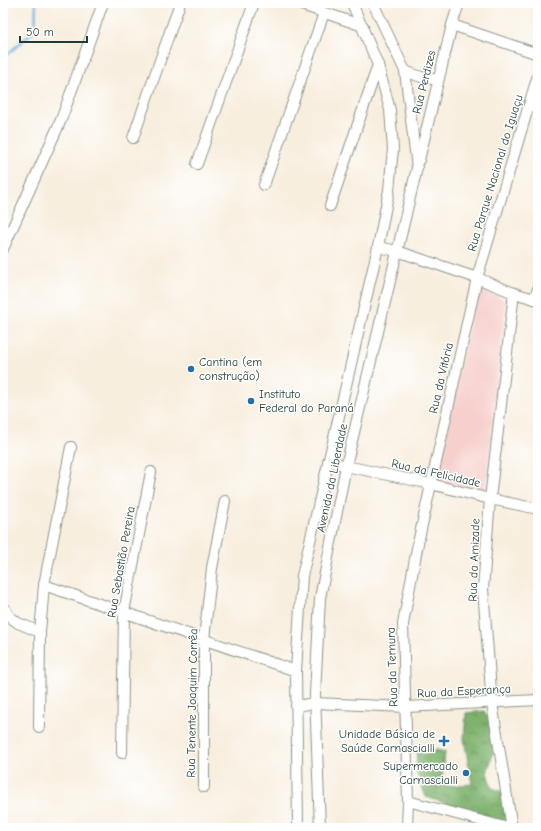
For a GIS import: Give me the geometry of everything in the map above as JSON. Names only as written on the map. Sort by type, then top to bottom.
[{"type":"street","points":[[3,249],[62,120],[104,3]]},
{"type":"street","points":[[133,138],[180,3]]},
{"type":"street","points":[[197,164],[254,3]]},
{"type":"street","points":[[296,3],[363,26]]},
{"type":"street","name":"Avenida da Liberdade","points":[[298,828],[296,671],[302,576],[378,247],[389,190],[394,149],[390,110],[378,65],[363,26],[352,3]]},
{"type":"street","name":"Avenida da Liberdade","points":[[320,828],[315,703],[320,598],[346,466],[417,168],[405,71],[373,3]]},
{"type":"street","name":"Rua Perdizes","points":[[417,168],[452,25],[459,3]]},
{"type":"street","points":[[264,185],[324,13]]},
{"type":"street","points":[[452,25],[538,54]]},
{"type":"street","points":[[330,206],[378,65]]},
{"type":"street","points":[[405,71],[421,77],[438,80]]},
{"type":"street","name":"Rua Parque Nacional do Iguaçu","points":[[477,278],[538,75]]},
{"type":"street","points":[[378,247],[397,251],[477,278],[514,293],[536,299],[538,288]]},
{"type":"street","name":"Rua da Vitória","points":[[431,484],[477,278]]},
{"type":"street","name":"Rua da Amizade","points":[[512,828],[492,703],[483,589],[490,499],[514,293]]},
{"type":"street","points":[[39,727],[40,632],[44,585],[71,447]]},
{"type":"street","name":"Rua da Felicidade","points":[[328,461],[538,509]]},
{"type":"street","name":"Rua Sebastião Pereira","points":[[122,753],[124,612],[151,472]]},
{"type":"street","name":"Rua da Ternura","points":[[407,828],[408,801],[403,624],[431,484]]},
{"type":"street","name":"Rua Tenente Joaquim Corrêa","points":[[204,787],[204,639],[212,568],[225,501]]},
{"type":"street","points":[[44,585],[296,671]]},
{"type":"street","points":[[3,605],[9,616],[18,623],[40,632]]},
{"type":"street","name":"Rua da Esperança","points":[[296,706],[315,703],[406,707],[538,700]]},
{"type":"street","points":[[408,801],[508,828]]},
{"type":"shaded area","points":[[478,287],[506,300],[485,491],[434,480]]},
{"type":"green space","points":[[484,711],[490,721],[493,754],[487,773],[492,788],[503,792],[506,822],[426,797],[416,771],[417,746],[445,752],[442,780],[448,786],[472,784],[464,739],[466,713]]},
{"type":"waterway","points":[[3,58],[35,30],[36,3]]},
{"type":"place","name":"Cantina (em construção)","points":[[191,369]]},
{"type":"place","name":"Instituto Federal do Paraná","points":[[251,401]]},
{"type":"place","name":"Unidade Básica de Saúde Carnascialli","points":[[444,741]]},
{"type":"place","name":"Supermercado Carnascialli","points":[[466,773]]}]
